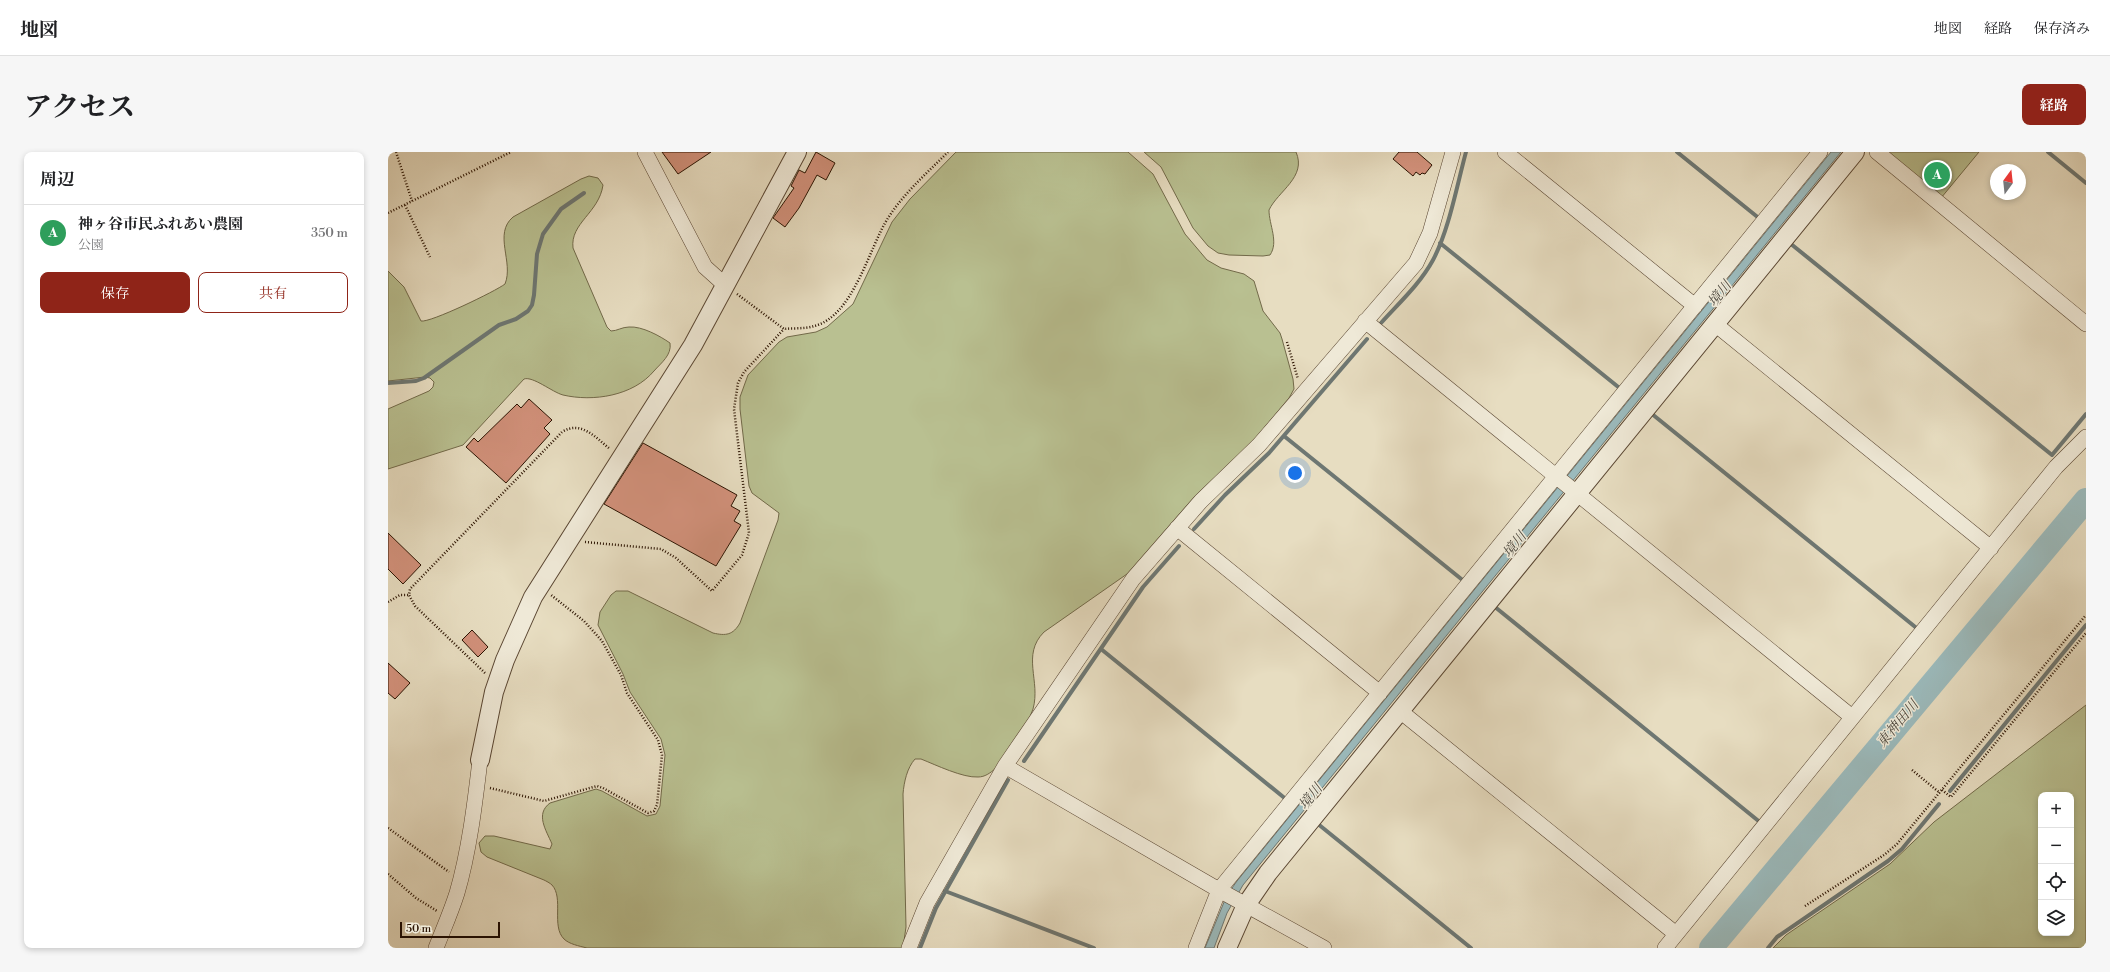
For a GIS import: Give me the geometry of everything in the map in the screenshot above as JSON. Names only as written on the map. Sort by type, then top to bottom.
[{"type":"street","points":[[645,152],[704,267],[725,285]]},
{"type":"street","points":[[436,948],[449,916],[460,880],[486,726],[498,679],[518,628],[539,587],[693,344],[797,152]]},
{"type":"street","points":[[910,948],[927,903],[1005,766],[1133,579],[1208,493],[1259,445],[1409,272],[1422,254],[1430,233],[1453,152]]},
{"type":"street","points":[[1505,152],[1695,306]]},
{"type":"street","points":[[1196,948],[1221,891],[1820,152]]},
{"type":"street","points":[[1227,948],[1242,903],[1400,711],[1574,491],[1715,324],[1855,152]]},
{"type":"street","points":[[1878,152],[2086,324]]},
{"type":"street","points":[[1365,321],[1852,717]]},
{"type":"street","points":[[1715,324],[1991,548]]},
{"type":"street","points":[[1664,948],[2056,467],[2086,437]]},
{"type":"street","points":[[1177,528],[1380,693]]},
{"type":"street","points":[[1400,711],[1676,934]]},
{"type":"street","points":[[1005,766],[1242,903],[1324,948]]},
{"type":"path","points":[[396,152],[412,201]]},
{"type":"path","points":[[388,214],[511,152]]},
{"type":"path","points":[[571,536],[581,542],[592,544],[661,549],[676,558],[712,591],[742,555],[749,533],[734,409],[738,383],[744,372],[784,329],[814,326],[824,322],[848,300],[895,206],[948,152]]},
{"type":"path","points":[[405,205],[430,257]]},
{"type":"path","points":[[725,285],[784,329]]},
{"type":"path","points":[[1287,342],[1297,377],[1307,388]]},
{"type":"path","points":[[498,679],[480,670],[415,606],[409,595],[413,584],[562,432],[574,427],[581,428],[621,458]]},
{"type":"path","points":[[477,784],[544,801],[597,786],[648,813],[654,811],[657,806],[662,755],[658,740],[627,693],[621,675],[597,634],[584,621],[539,587]]},
{"type":"path","points":[[388,602],[400,595],[409,595]]},
{"type":"path","points":[[1806,906],[1884,855],[1897,844],[2086,615]]},
{"type":"path","points":[[1912,770],[1951,797],[2086,633]]},
{"type":"path","points":[[388,828],[460,880]]},
{"type":"path","points":[[388,874],[432,909],[449,916]]},
{"type":"green space","points":[[956,152],[1128,152],[1153,174],[1185,234],[1207,260],[1221,268],[1244,274],[1254,281],[1263,311],[1280,333],[1293,379],[1294,389],[1289,398],[1254,440],[1195,496],[1127,574],[1044,632],[1037,641],[1034,650],[1033,669],[1035,699],[1033,709],[1021,732],[995,769],[983,776],[972,777],[950,771],[921,759],[915,759],[912,763],[906,775],[903,794],[906,927],[903,948],[587,948],[574,945],[564,939],[560,933],[558,927],[557,897],[552,885],[544,880],[487,857],[481,852],[479,843],[485,836],[494,836],[550,849],[552,844],[542,817],[546,807],[550,803],[596,789],[647,816],[656,814],[660,806],[665,755],[661,739],[630,692],[623,674],[598,625],[600,612],[611,595],[616,591],[628,591],[713,633],[729,634],[735,630],[740,623],[778,520],[779,513],[752,493],[749,486],[740,409],[740,397],[748,375],[779,342],[787,337],[816,332],[827,327],[853,304],[892,222],[910,199]]},
{"type":"green space","points":[[1144,152],[1296,152],[1298,169],[1295,176],[1269,210],[1274,239],[1273,250],[1270,255],[1229,255],[1218,253],[1208,246],[1193,228],[1161,167]]},
{"type":"green space","points":[[1885,152],[1979,152],[1941,198]]},
{"type":"green space","points":[[589,176],[598,178],[603,185],[596,203],[580,224],[576,232],[573,239],[573,248],[607,327],[611,331],[626,327],[634,327],[656,335],[670,343],[668,355],[645,379],[635,386],[612,395],[587,398],[563,395],[537,382],[524,379],[463,445],[388,469],[388,409],[429,391],[433,387],[434,382],[430,378],[425,377],[388,381],[388,271],[404,287],[421,321],[437,317],[463,306],[505,284],[507,267],[504,240],[507,224],[513,217]]},
{"type":"green space","points":[[2086,705],[2086,948],[1773,948],[1786,935],[1890,864],[1934,822]]},
{"type":"water","name":"境川","points":[[1831,152],[1841,152],[1243,885],[1227,913],[1214,948],[1205,948],[1227,895],[1237,881]]},
{"type":"building","points":[[662,152],[711,152],[678,174]]},
{"type":"building","points":[[816,152],[835,163],[826,180],[817,175],[799,208],[785,227],[773,218],[794,188],[791,186],[799,170],[805,173]]},
{"type":"building","points":[[1399,152],[1417,152],[1432,165],[1425,174],[1422,173],[1420,175],[1416,172],[1413,176],[1393,159]]},
{"type":"building","points":[[529,399],[552,420],[544,428],[550,434],[506,483],[466,447],[474,438],[478,442],[517,404],[521,408]]},
{"type":"building","points":[[643,443],[737,495],[731,506],[740,511],[734,521],[741,525],[716,566],[604,504]]},
{"type":"building","points":[[388,533],[421,565],[403,584],[388,569]]},
{"type":"building","points":[[472,630],[488,647],[478,657],[462,640]]},
{"type":"building","points":[[388,663],[410,683],[395,699],[388,693]]},
{"type":"waterway","points":[[1381,323],[1416,285],[1428,269],[1439,248],[1452,207],[1466,152]]},
{"type":"waterway","points":[[1677,152],[1760,219]]},
{"type":"waterway","points":[[2048,152],[2086,183]]},
{"type":"waterway","points":[[388,383],[416,381],[424,378],[499,325],[516,319],[528,311],[532,305],[534,295],[537,254],[543,234],[561,209],[584,193]]},
{"type":"waterway","points":[[1440,243],[1622,390]]},
{"type":"waterway","points":[[1791,244],[2052,455],[2086,414]]},
{"type":"waterway","points":[[1194,529],[1225,495],[1269,453],[1367,339]]},
{"type":"waterway","points":[[1652,414],[1919,630]]},
{"type":"waterway","points":[[1284,436],[1465,582]]},
{"type":"waterway","name":"東神田川","points":[[1711,948],[2086,500]]},
{"type":"waterway","points":[[1024,761],[1143,587],[1179,546]]},
{"type":"waterway","points":[[1495,607],[1761,823]]},
{"type":"waterway","points":[[1950,791],[2086,625]]},
{"type":"waterway","points":[[1101,649],[1287,800]]},
{"type":"waterway","points":[[920,948],[936,908],[1008,780]]},
{"type":"waterway","points":[[1768,948],[1777,937],[1888,861],[1902,849],[1939,804]]},
{"type":"waterway","points":[[1318,824],[1471,948]]},
{"type":"waterway","points":[[945,891],[1094,948]]},
{"type":"place","name":"神ヶ谷市民ふれあい農園","points":[[1937,175]]}]
